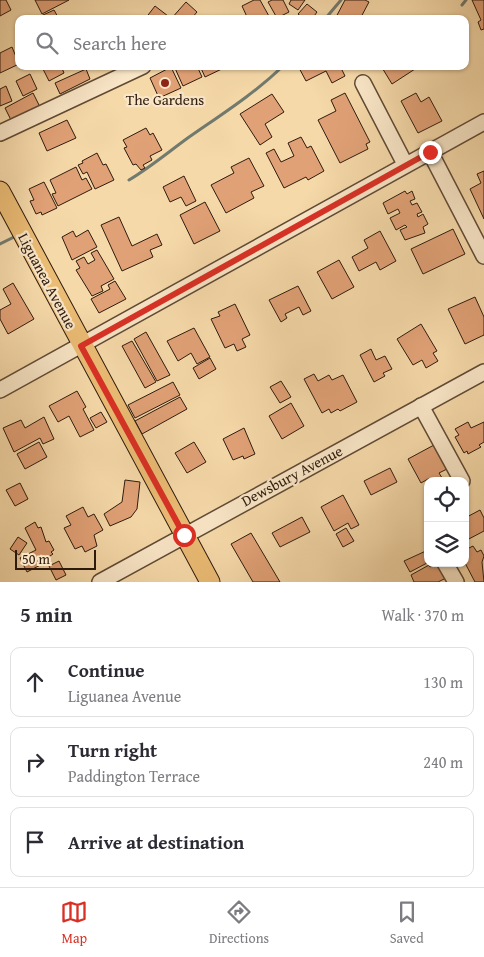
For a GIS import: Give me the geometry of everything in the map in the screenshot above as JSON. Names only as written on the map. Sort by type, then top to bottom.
[{"type":"main road","name":"Liguanea Avenue","points":[[0,190],[81,346],[210,582]]},
{"type":"street","points":[[0,133],[134,70]]},
{"type":"street","points":[[363,82],[406,164]]},
{"type":"street","points":[[0,390],[484,122]]},
{"type":"street","points":[[430,152],[484,256]]},
{"type":"street","name":"Dewsbury Avenue","points":[[100,582],[484,372]]},
{"type":"street","points":[[421,406],[460,477]]},
{"type":"street","points":[[447,567],[456,582]]},
{"type":"building","points":[[0,0],[6,0],[11,10],[0,16]]},
{"type":"building","points":[[35,0],[69,0],[42,14]]},
{"type":"building","points":[[254,0],[260,0],[268,15],[246,15],[242,6]]},
{"type":"building","points":[[283,0],[289,12],[283,15],[275,15],[268,2]]},
{"type":"building","points":[[291,0],[305,0],[298,10],[289,4]]},
{"type":"building","points":[[345,0],[365,0],[369,2],[362,15],[337,15]]},
{"type":"building","points":[[472,0],[484,0],[484,29],[481,30],[478,22],[481,20]]},
{"type":"building","points":[[186,2],[197,12],[194,15],[175,15]]},
{"type":"building","points":[[307,4],[317,12],[315,15],[298,14]]},
{"type":"building","points":[[155,6],[167,15],[148,15]]},
{"type":"building","points":[[54,10],[57,15],[43,15]]},
{"type":"building","points":[[12,47],[15,54],[15,66],[0,73],[0,53]]},
{"type":"building","points":[[44,70],[63,70],[64,73],[49,81]]},
{"type":"building","points":[[84,70],[86,70],[90,79],[60,94],[55,83]]},
{"type":"building","name":"The Gardens","points":[[165,70],[172,70],[181,88],[159,98],[150,78]]},
{"type":"building","points":[[176,70],[199,70],[202,77],[183,86]]},
{"type":"building","points":[[202,70],[220,70],[205,77]]},
{"type":"building","points":[[300,70],[342,70],[345,76],[332,83],[326,71],[306,81]]},
{"type":"building","points":[[383,70],[413,70],[392,84]]},
{"type":"building","points":[[30,74],[37,89],[23,96],[16,81]]},
{"type":"building","points":[[6,86],[12,101],[0,106],[0,89]]},
{"type":"building","points":[[33,93],[40,107],[12,122],[5,108]]},
{"type":"building","points":[[345,93],[370,142],[366,144],[368,149],[340,163],[318,120],[336,111],[331,100]]},
{"type":"building","points":[[416,93],[421,102],[429,97],[442,121],[418,133],[401,101]]},
{"type":"building","points":[[272,94],[284,112],[265,124],[272,137],[260,145],[240,114]]},
{"type":"building","points":[[67,120],[76,138],[47,151],[39,133]]},
{"type":"building","points":[[146,128],[150,135],[153,133],[162,150],[150,156],[152,160],[143,165],[145,168],[141,170],[136,164],[133,165],[124,148],[127,147],[123,140]]},
{"type":"building","points":[[301,137],[307,148],[311,146],[324,171],[308,180],[306,177],[284,188],[266,153],[274,149],[281,162],[294,156],[288,143]]},
{"type":"building","points":[[97,153],[103,165],[106,164],[114,180],[95,189],[87,172],[83,174],[78,165]]},
{"type":"building","points":[[249,158],[264,186],[251,192],[254,198],[226,213],[211,185],[234,173],[231,167]]},
{"type":"building","points":[[76,167],[82,180],[86,178],[92,189],[58,206],[52,194],[56,193],[50,180]]},
{"type":"building","points":[[484,171],[484,219],[470,189],[481,183],[477,174]]},
{"type":"building","points":[[184,176],[196,201],[186,206],[181,197],[170,202],[163,187]]},
{"type":"building","points":[[44,182],[57,208],[42,215],[41,212],[36,214],[30,201],[34,200],[29,189]]},
{"type":"building","points":[[405,191],[407,194],[412,191],[415,199],[410,201],[412,205],[417,203],[422,212],[417,214],[418,217],[423,214],[428,224],[423,227],[425,233],[405,240],[400,230],[407,227],[405,225],[396,230],[390,218],[400,213],[398,209],[388,214],[383,203]]},
{"type":"building","points":[[205,202],[220,231],[194,244],[180,215]]},
{"type":"building","points":[[119,217],[132,246],[157,234],[162,245],[150,250],[153,257],[122,271],[101,225]]},
{"type":"building","points":[[453,229],[465,254],[423,274],[411,249]]},
{"type":"building","points":[[88,230],[97,247],[72,260],[62,237],[73,231],[76,237]]},
{"type":"building","points":[[380,231],[396,261],[380,270],[376,262],[359,271],[352,257],[368,248],[364,240]]},
{"type":"building","points":[[97,250],[114,279],[101,286],[103,291],[92,296],[76,270],[80,268],[76,261],[84,257],[88,264],[95,260],[91,253]]},
{"type":"building","points":[[339,260],[354,287],[332,299],[317,272]]},
{"type":"building","points":[[115,281],[126,299],[99,313],[91,299],[110,289],[108,285]]},
{"type":"building","points":[[13,283],[34,319],[8,334],[0,319],[0,310],[11,304],[3,289]]},
{"type":"building","points":[[298,286],[311,311],[303,315],[299,307],[285,314],[287,318],[281,322],[269,300]]},
{"type":"building","points":[[475,297],[484,317],[484,335],[465,344],[448,309]]},
{"type":"building","points":[[235,304],[250,335],[242,339],[246,347],[237,351],[234,344],[225,348],[211,319],[220,316],[218,312]]},
{"type":"building","points":[[421,324],[437,351],[433,353],[438,361],[426,368],[422,360],[413,365],[397,339]]},
{"type":"building","points":[[194,328],[210,357],[197,364],[191,353],[178,361],[167,341]]},
{"type":"building","points":[[146,332],[170,375],[157,381],[134,339]]},
{"type":"building","points":[[132,341],[156,382],[145,388],[122,346]]},
{"type":"building","points":[[371,349],[376,360],[385,356],[392,369],[383,373],[385,376],[374,382],[360,355]]},
{"type":"building","points":[[210,358],[216,369],[199,379],[193,368]]},
{"type":"building","points":[[314,374],[318,381],[329,375],[332,380],[343,375],[357,402],[340,411],[338,409],[331,413],[329,409],[322,413],[304,379]]},
{"type":"building","points":[[281,381],[291,397],[280,403],[270,387]]},
{"type":"building","points":[[173,382],[180,395],[135,418],[128,405]]},
{"type":"building","points":[[77,391],[86,407],[83,409],[94,430],[80,437],[69,416],[58,422],[49,406]]},
{"type":"building","points":[[180,397],[187,409],[142,434],[135,421]]},
{"type":"building","points":[[291,403],[304,426],[282,439],[269,416]]},
{"type":"building","points":[[101,412],[107,422],[96,428],[90,418]]},
{"type":"building","points":[[44,417],[54,439],[43,444],[40,438],[14,452],[3,428],[21,420],[25,428]]},
{"type":"building","points":[[468,422],[471,428],[484,422],[484,442],[479,445],[481,447],[468,454],[467,451],[464,453],[455,437],[459,435],[455,429]]},
{"type":"building","points":[[244,428],[255,454],[244,459],[243,456],[233,460],[223,439]]},
{"type":"building","points":[[39,442],[47,457],[25,469],[17,454]]},
{"type":"building","points":[[194,442],[206,462],[187,473],[175,453]]},
{"type":"building","points":[[434,445],[447,469],[439,473],[442,477],[424,477],[424,481],[421,483],[408,459]]},
{"type":"building","points":[[390,468],[397,482],[371,495],[364,481]]},
{"type":"building","points":[[125,480],[140,482],[137,509],[131,517],[110,526],[104,514],[122,502]]},
{"type":"building","points":[[20,483],[28,499],[15,506],[6,490]]},
{"type":"building","points":[[343,495],[359,525],[351,529],[348,523],[334,531],[321,507]]},
{"type":"building","points":[[83,507],[88,517],[94,514],[103,530],[94,535],[97,546],[85,552],[82,546],[75,549],[64,528],[71,525],[66,516]]},
{"type":"building","points":[[480,510],[484,518],[484,531],[469,539],[469,522],[469,516]]},
{"type":"building","points":[[302,517],[310,532],[280,547],[272,533]]},
{"type":"building","points":[[35,522],[38,528],[41,527],[46,542],[49,541],[54,550],[51,552],[53,554],[47,558],[48,561],[27,572],[20,558],[36,550],[25,528]]},
{"type":"building","points":[[346,528],[354,541],[343,547],[336,534]]},
{"type":"building","points":[[251,533],[280,582],[253,582],[231,544]]},
{"type":"building","points":[[18,537],[27,543],[19,555],[10,549]]},
{"type":"building","points":[[473,546],[477,552],[481,550],[484,556],[482,562],[484,582],[475,582],[467,567],[469,567],[469,548]]},
{"type":"building","points":[[424,552],[424,565],[410,572],[404,561]]},
{"type":"building","points":[[59,561],[66,575],[56,580],[49,566]]},
{"type":"building","points":[[425,567],[441,567],[446,578],[438,582],[414,582],[411,575]]},
{"type":"waterway","points":[[328,15],[341,0]]},
{"type":"waterway","points":[[462,5],[466,0]]},
{"type":"waterway","points":[[129,180],[248,96],[279,70]]},
{"type":"waterway","points":[[0,244],[16,236]]},
{"type":"place","name":"The Gardens","points":[[165,83]]},
{"type":"route","points":[[184,535],[81,346],[430,152]]}]
